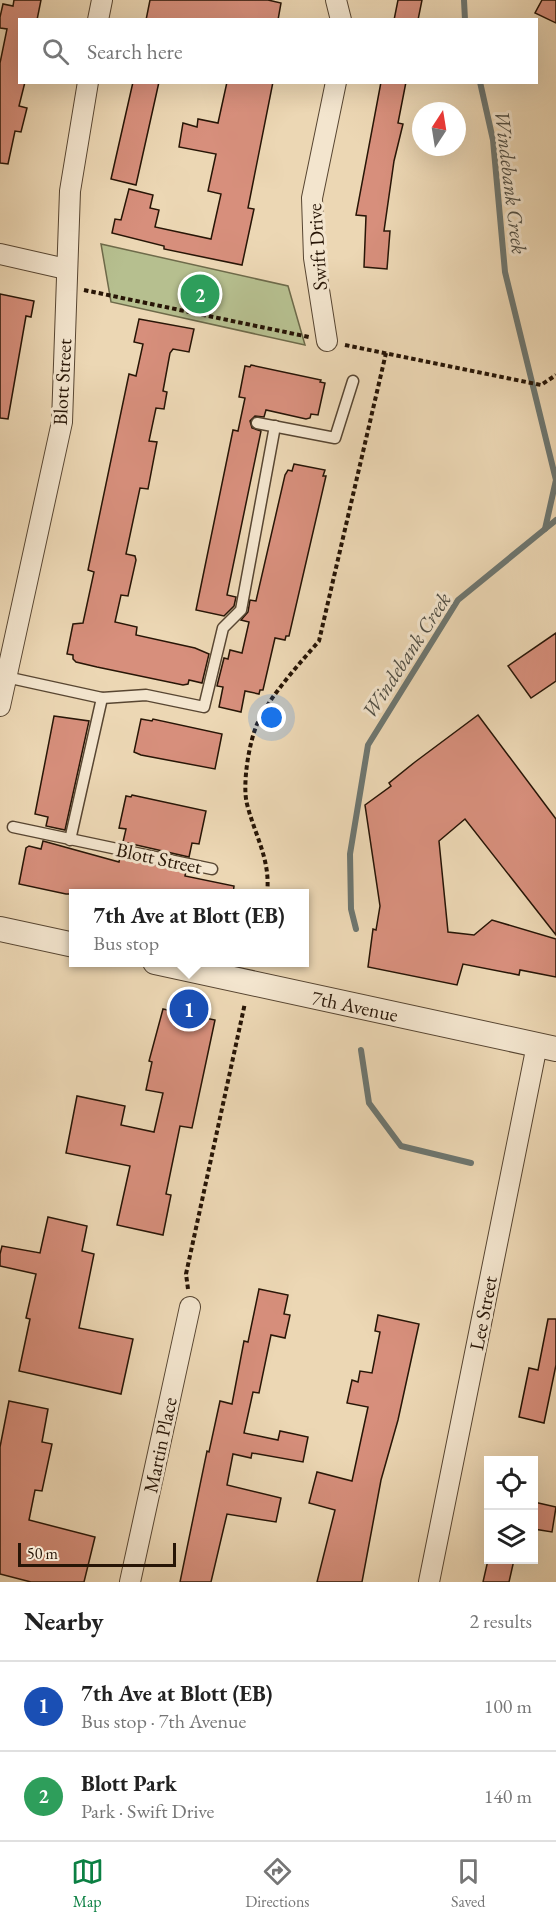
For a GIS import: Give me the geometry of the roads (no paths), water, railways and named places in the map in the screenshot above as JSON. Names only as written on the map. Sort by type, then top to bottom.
[{"type":"street","points":[[99,18],[102,0]]},
{"type":"street","points":[[336,0],[340,18]]},
{"type":"street","name":"Blott Street","points":[[0,706],[62,422],[70,191],[88,84]]},
{"type":"street","name":"Swift Drive","points":[[327,341],[314,258],[312,198],[336,84]]},
{"type":"street","points":[[0,254],[66,277]]},
{"type":"street","points":[[0,929],[69,944]]},
{"type":"street","name":"7th Avenue","points":[[173,967],[546,1047]]},
{"type":"street","name":"Lee Street","points":[[429,1582],[546,1047]]},
{"type":"street","name":"Martin Place","points":[[130,1582],[190,1307]]},
{"type":"lane","points":[[257,423],[336,438],[353,381]]},
{"type":"lane","points":[[6,677],[102,698],[146,695],[204,707],[223,628],[241,610],[275,426]]},
{"type":"lane","points":[[70,840],[102,698]]},
{"type":"lane","name":"Blott Street","points":[[13,827],[212,869]]},
{"type":"waterway","name":"Windebank Creek","points":[[464,0],[465,18]]},
{"type":"waterway","name":"Windebank Creek","points":[[356,929],[351,909],[350,854],[368,745],[458,600],[545,529],[556,480],[505,272],[493,140],[480,84]]},
{"type":"waterway","points":[[545,529],[556,520]]},
{"type":"waterway","name":"Windebank Creek","points":[[361,1050],[369,1103],[401,1146],[471,1163]]},
{"type":"place","name":"Blott Park","points":[[200,294]]},
{"type":"place","name":"7th Ave at Blott (EB)","points":[[189,1009]]}]
